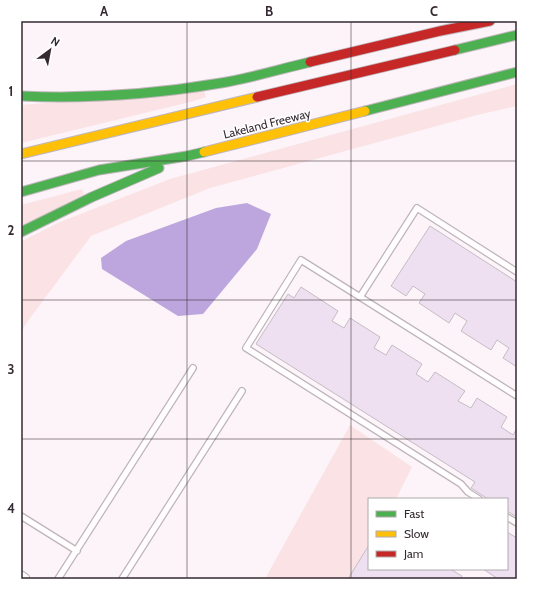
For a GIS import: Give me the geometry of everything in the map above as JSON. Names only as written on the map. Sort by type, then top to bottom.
[{"type":"highway","points":[[21,96],[46,97],[150,93],[222,83],[410,38],[490,21]]},
{"type":"highway","points":[[21,154],[517,35]]},
{"type":"highway","name":"Lakeland Freeway","points":[[21,192],[99,170],[187,156],[517,72]]},
{"type":"highway","points":[[21,232],[92,197],[187,156]]},
{"type":"lane","points":[[360,298],[417,208],[517,272]]},
{"type":"lane","points":[[477,498],[468,492],[461,484],[246,348],[301,260],[517,396]]},
{"type":"lane","points":[[58,579],[193,368]]},
{"type":"lane","points":[[122,579],[242,391]]},
{"type":"lane","points":[[21,516],[77,551]]},
{"type":"lane","points":[[508,518],[517,523]]},
{"type":"shaded area","points":[[517,84],[517,106],[477,115],[210,188],[91,236],[25,325],[21,334],[21,242],[24,240],[60,222],[170,179]]},
{"type":"shaded area","points":[[204,91],[206,97],[194,101],[21,143],[21,105]]},
{"type":"shaded area","points":[[82,189],[84,194],[21,228],[21,205]]},
{"type":"shaded area","points":[[247,203],[271,214],[257,249],[203,314],[178,316],[102,269],[101,258],[126,241],[216,208]]},
{"type":"shaded area","points":[[350,425],[412,467],[396,498],[368,498],[368,547],[348,579],[265,579]]},
{"type":"building","points":[[430,226],[517,282],[517,367],[503,358],[509,348],[497,340],[491,350],[461,331],[467,321],[455,313],[449,323],[419,303],[425,294],[413,286],[406,296],[391,286]]},
{"type":"building","points":[[301,287],[338,311],[332,321],[344,328],[350,318],[380,337],[374,348],[386,355],[392,345],[422,364],[416,374],[428,382],[435,372],[465,391],[458,401],[471,408],[477,398],[507,417],[501,427],[513,435],[517,428],[517,517],[508,512],[508,498],[486,498],[471,488],[475,482],[256,344],[288,294],[294,298]]},
{"type":"building","points":[[508,533],[517,538],[517,579],[498,579],[484,570],[508,570]]},
{"type":"building","points":[[368,547],[368,570],[452,570],[462,576],[460,579],[348,579]]},
{"type":"traffic: fast","points":[[455,50],[517,35]]},
{"type":"traffic: fast","points":[[21,96],[71,97],[147,93],[232,81],[310,62]]},
{"type":"traffic: fast","points":[[365,111],[517,72]]},
{"type":"traffic: fast","points":[[21,192],[99,170],[204,152]]},
{"type":"traffic: fast","points":[[21,232],[92,197],[159,168]]},
{"type":"traffic: slow","points":[[21,154],[257,97]]},
{"type":"traffic: slow","points":[[204,152],[365,111]]},
{"type":"traffic: jam","points":[[310,62],[440,31],[490,21]]},
{"type":"traffic: jam","points":[[257,97],[455,50]]}]
